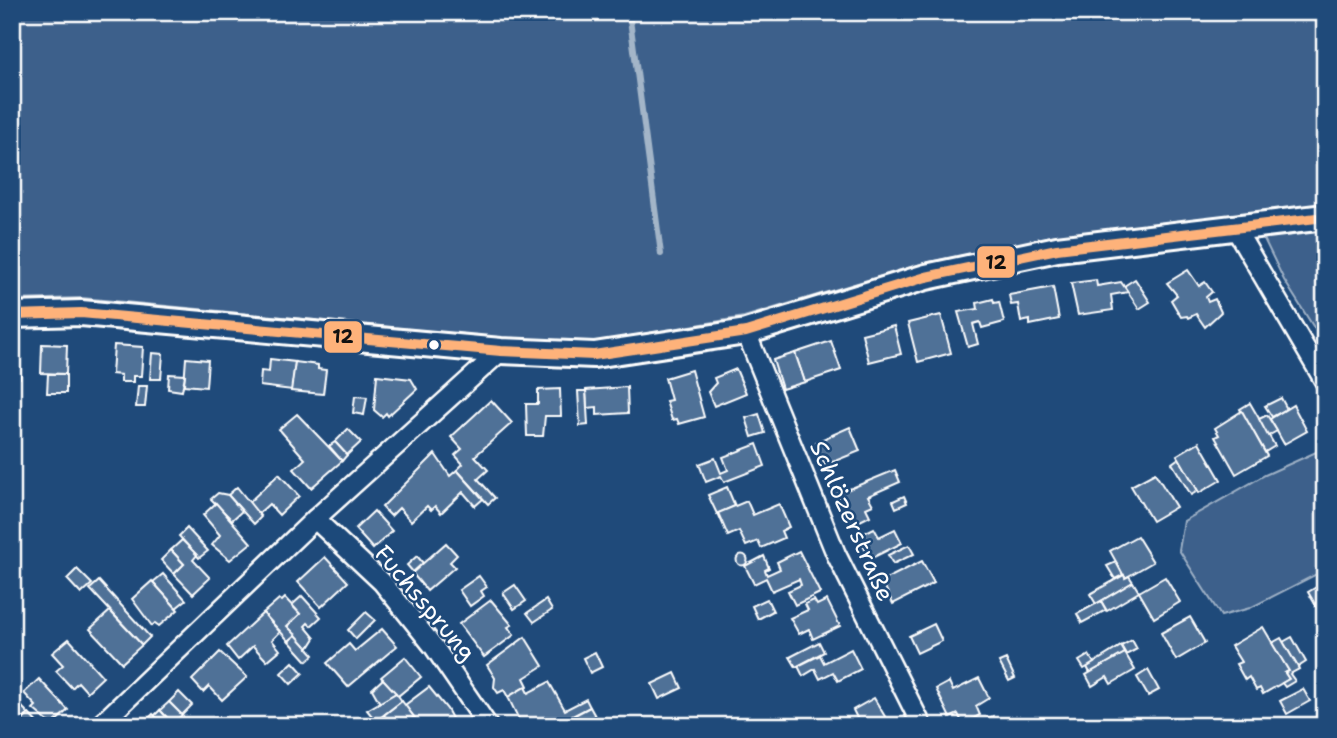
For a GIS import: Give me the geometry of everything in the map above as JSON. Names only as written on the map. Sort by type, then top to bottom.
[{"type":"street","points":[[12,315],[81,313],[501,351],[594,355],[746,332],[926,277],[1057,249],[1325,217]]},
{"type":"street","points":[[1235,228],[1325,382]]},
{"type":"street","name":"Schlözerstraße","points":[[746,332],[836,554],[922,726]]},
{"type":"street","points":[[99,726],[314,519],[501,351]]},
{"type":"street","name":"Fuchssprung","points":[[314,519],[382,582],[434,647],[488,726]]},
{"type":"shaded area","points":[[12,12],[1325,12],[1325,345],[1284,280],[1251,212],[1055,237],[924,263],[744,317],[595,342],[504,338],[82,298],[12,300]]},
{"type":"shaded area","points":[[1325,448],[1325,570],[1250,608],[1221,616],[1179,550],[1184,521],[1265,475]]},
{"type":"building","points":[[1188,270],[1199,286],[1205,282],[1212,292],[1206,297],[1208,302],[1215,299],[1221,312],[1205,327],[1196,314],[1188,318],[1181,317],[1171,300],[1177,295],[1167,283]]},
{"type":"building","points":[[1135,279],[1150,302],[1139,309],[1124,286]]},
{"type":"building","points":[[1096,280],[1097,286],[1121,282],[1128,292],[1111,295],[1113,310],[1078,315],[1071,283]]},
{"type":"building","points":[[1053,287],[1059,319],[1030,325],[1030,320],[1021,322],[1018,304],[1011,305],[1009,295]]},
{"type":"building","points":[[993,299],[994,303],[999,302],[1004,322],[982,328],[980,322],[973,324],[978,344],[968,347],[958,312],[978,309],[977,303]]},
{"type":"building","points":[[941,315],[951,353],[918,362],[908,323]]},
{"type":"building","points":[[894,326],[901,354],[869,362],[862,334]]},
{"type":"building","points":[[831,341],[841,370],[805,382],[795,353]]},
{"type":"building","points":[[12,344],[20,344],[20,378],[12,378]]},
{"type":"building","points":[[42,344],[67,345],[66,374],[41,373]]},
{"type":"building","points":[[114,345],[143,347],[141,376],[133,376],[133,382],[121,382],[121,375],[112,374]]},
{"type":"building","points":[[152,353],[163,354],[161,379],[150,379]]},
{"type":"building","points":[[795,353],[805,382],[782,389],[773,360]]},
{"type":"building","points":[[186,358],[208,360],[206,387],[184,385]]},
{"type":"building","points":[[270,359],[295,362],[292,390],[260,386],[261,371],[269,372]]},
{"type":"building","points":[[295,362],[318,365],[318,369],[326,370],[323,394],[291,391]]},
{"type":"building","points":[[736,369],[746,393],[714,406],[708,392],[716,383],[714,378]]},
{"type":"building","points":[[691,370],[704,417],[679,424],[677,419],[672,420],[666,401],[671,400],[665,378]]},
{"type":"building","points":[[48,374],[66,374],[66,393],[47,393]]},
{"type":"building","points":[[169,374],[185,375],[182,391],[168,389]]},
{"type":"building","points":[[377,375],[411,379],[417,389],[388,416],[386,413],[382,417],[374,410]]},
{"type":"building","points":[[138,386],[147,386],[145,407],[136,407]]},
{"type":"building","points":[[627,387],[628,413],[597,415],[597,407],[587,408],[586,390]]},
{"type":"building","points":[[560,389],[561,416],[545,416],[543,436],[527,436],[526,404],[538,404],[538,390]]},
{"type":"building","points":[[578,391],[586,391],[588,425],[580,426]]},
{"type":"building","points":[[355,396],[367,397],[364,415],[353,413]]},
{"type":"building","points":[[1281,398],[1287,409],[1272,417],[1265,406]]},
{"type":"building","points":[[491,400],[512,423],[475,456],[488,470],[478,479],[495,498],[488,504],[457,470],[463,464],[455,455],[462,449],[451,437]]},
{"type":"building","points":[[1250,403],[1275,446],[1265,452],[1240,409]]},
{"type":"building","points":[[1293,405],[1307,431],[1284,444],[1270,419]]},
{"type":"building","points":[[1242,411],[1267,456],[1236,474],[1215,437],[1219,435],[1215,428]]},
{"type":"building","points":[[297,414],[342,461],[311,488],[294,469],[305,459],[279,429]]},
{"type":"building","points":[[759,414],[765,433],[752,437],[746,418]]},
{"type":"building","points":[[1267,415],[1277,431],[1268,436],[1259,419]]},
{"type":"building","points":[[850,427],[860,451],[825,465],[816,442]]},
{"type":"building","points":[[348,429],[361,442],[347,455],[335,442]]},
{"type":"building","points":[[335,442],[347,455],[342,461],[329,446]]},
{"type":"building","points":[[1199,442],[1221,480],[1199,493],[1177,455]]},
{"type":"building","points":[[757,444],[765,466],[724,482],[721,476],[706,482],[699,464],[715,458],[721,473],[728,470],[723,457]]},
{"type":"building","points":[[435,454],[450,476],[457,470],[483,499],[475,506],[463,492],[441,513],[435,506],[431,510],[427,506],[411,521],[399,508],[391,516],[382,507]]},
{"type":"building","points":[[1179,458],[1198,491],[1191,495],[1172,463]]},
{"type":"building","points":[[895,470],[900,482],[868,496],[873,505],[866,508],[870,516],[854,524],[837,494]]},
{"type":"building","points":[[1155,473],[1176,507],[1152,521],[1131,486]]},
{"type":"building","points":[[279,474],[299,496],[279,515],[269,504],[258,514],[248,503]]},
{"type":"building","points":[[237,487],[261,517],[254,524],[228,495]]},
{"type":"building","points":[[727,487],[735,506],[717,514],[708,495]]},
{"type":"building","points":[[218,493],[228,495],[242,511],[232,520],[211,499]]},
{"type":"building","points":[[904,496],[907,503],[896,508],[893,501]]},
{"type":"building","points":[[747,501],[753,515],[779,504],[789,527],[781,531],[784,538],[761,548],[758,541],[746,546],[739,531],[728,536],[718,513]]},
{"type":"building","points":[[216,503],[251,543],[230,560],[212,545],[220,535],[203,515]]},
{"type":"building","points":[[374,511],[392,531],[373,549],[355,529]]},
{"type":"building","points":[[187,528],[208,551],[199,558],[179,536]]},
{"type":"building","points":[[874,528],[879,537],[895,529],[902,543],[870,559],[858,536]]},
{"type":"building","points":[[1137,536],[1153,562],[1125,578],[1110,551]]},
{"type":"building","points":[[182,540],[197,555],[193,560],[210,578],[193,594],[174,574],[184,564],[171,550]]},
{"type":"building","points":[[446,543],[457,555],[450,562],[455,567],[427,591],[412,573]]},
{"type":"building","points":[[909,545],[914,554],[893,564],[888,555]]},
{"type":"building","points":[[171,550],[184,564],[174,574],[161,560]]},
{"type":"building","points":[[799,551],[820,593],[795,605],[788,591],[801,585],[799,579],[772,591],[766,578],[754,584],[745,566],[764,556],[769,568],[765,570],[767,575],[780,569],[777,562]]},
{"type":"building","points":[[742,555],[746,556],[746,564],[742,565],[738,564],[737,560],[738,556]]},
{"type":"building","points":[[417,556],[423,563],[413,572],[407,565]]},
{"type":"building","points":[[325,557],[348,582],[321,607],[298,582]]},
{"type":"building","points":[[922,561],[934,583],[893,604],[882,581]]},
{"type":"building","points":[[1116,562],[1123,575],[1115,579],[1107,566]]},
{"type":"building","points":[[77,569],[92,584],[81,594],[67,579]]},
{"type":"building","points":[[163,574],[186,600],[176,608],[153,582]]},
{"type":"building","points":[[1124,575],[1125,578],[1129,576],[1133,582],[1096,604],[1090,594]]},
{"type":"building","points":[[479,576],[487,587],[481,591],[484,596],[470,606],[459,590]]},
{"type":"building","points":[[1165,577],[1180,602],[1154,618],[1139,592]]},
{"type":"building","points":[[99,581],[150,637],[142,645],[90,589]]},
{"type":"building","points":[[152,581],[178,610],[159,626],[155,623],[152,626],[132,599]]},
{"type":"building","points":[[1133,582],[1139,592],[1107,611],[1101,601]]},
{"type":"building","points":[[1325,582],[1325,621],[1308,592]]},
{"type":"building","points":[[515,585],[526,601],[514,609],[503,593]]},
{"type":"building","points":[[302,596],[321,617],[311,626],[308,623],[305,626],[315,638],[308,649],[287,626],[300,614],[292,605]]},
{"type":"building","points":[[285,598],[300,614],[287,626],[296,635],[289,641],[263,613],[279,599],[282,601]]},
{"type":"building","points":[[767,599],[773,611],[758,619],[752,606]]},
{"type":"building","points":[[491,600],[512,625],[508,627],[514,635],[484,657],[459,624]]},
{"type":"building","points":[[546,600],[552,610],[534,622],[527,613]]},
{"type":"building","points":[[814,600],[817,605],[827,600],[840,626],[813,639],[809,629],[799,634],[790,618],[808,610],[805,604]]},
{"type":"building","points":[[1101,601],[1106,610],[1082,623],[1077,614]]},
{"type":"building","points":[[110,611],[142,645],[122,663],[90,629]]},
{"type":"building","points":[[366,612],[375,620],[356,639],[348,630]]},
{"type":"building","points":[[263,613],[280,632],[272,640],[280,650],[267,661],[253,646],[238,660],[227,646]]},
{"type":"building","points":[[1190,617],[1205,643],[1176,660],[1161,633]]},
{"type":"building","points":[[934,624],[942,641],[917,653],[909,636]]},
{"type":"building","points":[[1263,627],[1289,671],[1285,673],[1289,679],[1263,694],[1260,688],[1256,690],[1249,677],[1245,680],[1236,664],[1241,662],[1231,646]]},
{"type":"building","points":[[382,629],[397,646],[348,687],[327,663],[349,644],[355,651]]},
{"type":"building","points":[[296,635],[314,655],[307,661],[289,641]]},
{"type":"building","points":[[525,637],[543,666],[524,678],[528,686],[508,697],[504,690],[498,693],[494,687],[495,678],[487,665]]},
{"type":"building","points":[[1292,637],[1306,662],[1298,667],[1283,642]]},
{"type":"building","points":[[1281,638],[1299,669],[1290,674],[1295,681],[1285,687],[1282,683],[1289,679],[1285,673],[1289,671],[1272,643]]},
{"type":"building","points":[[69,639],[103,677],[87,692],[78,682],[72,688],[56,671],[63,665],[52,653]]},
{"type":"building","points":[[1132,640],[1137,649],[1126,655],[1121,646]]},
{"type":"building","points":[[819,642],[824,652],[796,667],[790,657]]},
{"type":"building","points":[[1121,646],[1125,653],[1090,673],[1087,667]]},
{"type":"building","points":[[851,649],[861,669],[838,681],[833,672],[820,679],[815,669],[803,676],[798,666],[820,655],[824,663]]},
{"type":"building","points":[[220,652],[247,677],[222,700],[209,686],[203,692],[192,680]]},
{"type":"building","points":[[595,652],[602,667],[590,673],[583,658]]},
{"type":"building","points":[[1125,653],[1135,670],[1111,684],[1107,677],[1092,686],[1086,675]]},
{"type":"building","points":[[1089,655],[1094,663],[1084,669],[1079,661]]},
{"type":"building","points":[[405,657],[421,677],[398,696],[381,677]]},
{"type":"building","points":[[1006,659],[1015,678],[1009,681],[999,662]]},
{"type":"building","points":[[293,662],[303,673],[291,684],[281,673]]},
{"type":"building","points":[[1148,670],[1159,690],[1148,696],[1137,677]]},
{"type":"building","points":[[675,673],[682,688],[659,699],[652,684]]},
{"type":"building","points":[[979,678],[989,698],[976,706],[980,715],[963,724],[958,714],[950,718],[936,689],[949,682],[953,691]]},
{"type":"building","points":[[39,679],[68,710],[52,725],[33,709],[36,706],[24,693]]},
{"type":"building","points":[[383,679],[396,693],[380,703],[372,689]]},
{"type":"building","points":[[549,682],[565,710],[586,699],[590,707],[553,726],[546,717],[533,726],[522,726],[508,697],[525,687],[528,693]]},
{"type":"building","points":[[429,687],[447,709],[456,726],[421,726],[405,705]]},
{"type":"building","points":[[1303,689],[1310,701],[1287,714],[1280,701]]},
{"type":"building","points":[[179,692],[192,705],[182,715],[169,702]]},
{"type":"building","points":[[396,693],[402,701],[376,721],[367,710]]},
{"type":"building","points":[[12,696],[22,707],[15,714],[12,710]]},
{"type":"building","points":[[874,698],[890,725],[856,726],[860,724],[853,710]]},
{"type":"building","points":[[402,701],[414,717],[402,726],[392,726],[384,715]]},
{"type":"building","points":[[169,702],[182,715],[173,724],[160,710]]},
{"type":"building","points":[[22,707],[29,714],[22,721],[15,714]]},
{"type":"building","points":[[590,707],[595,716],[585,722],[587,726],[572,726],[577,723],[573,716]]},
{"type":"building","points":[[12,710],[22,721],[17,726],[12,726]]},
{"type":"building","points":[[160,710],[169,720],[163,726],[157,726],[161,723],[154,716]]},
{"type":"building","points":[[29,714],[39,726],[27,726],[22,721]]},
{"type":"building","points":[[153,714],[161,723],[157,726],[141,726]]},
{"type":"building","points":[[993,716],[998,726],[973,726]]},
{"type":"waterway","points":[[629,12],[661,254]]},
{"type":"transit line","name":"12","points":[[12,315],[81,313],[501,351],[594,355],[746,332],[926,277],[1057,249],[1325,217]]}]
